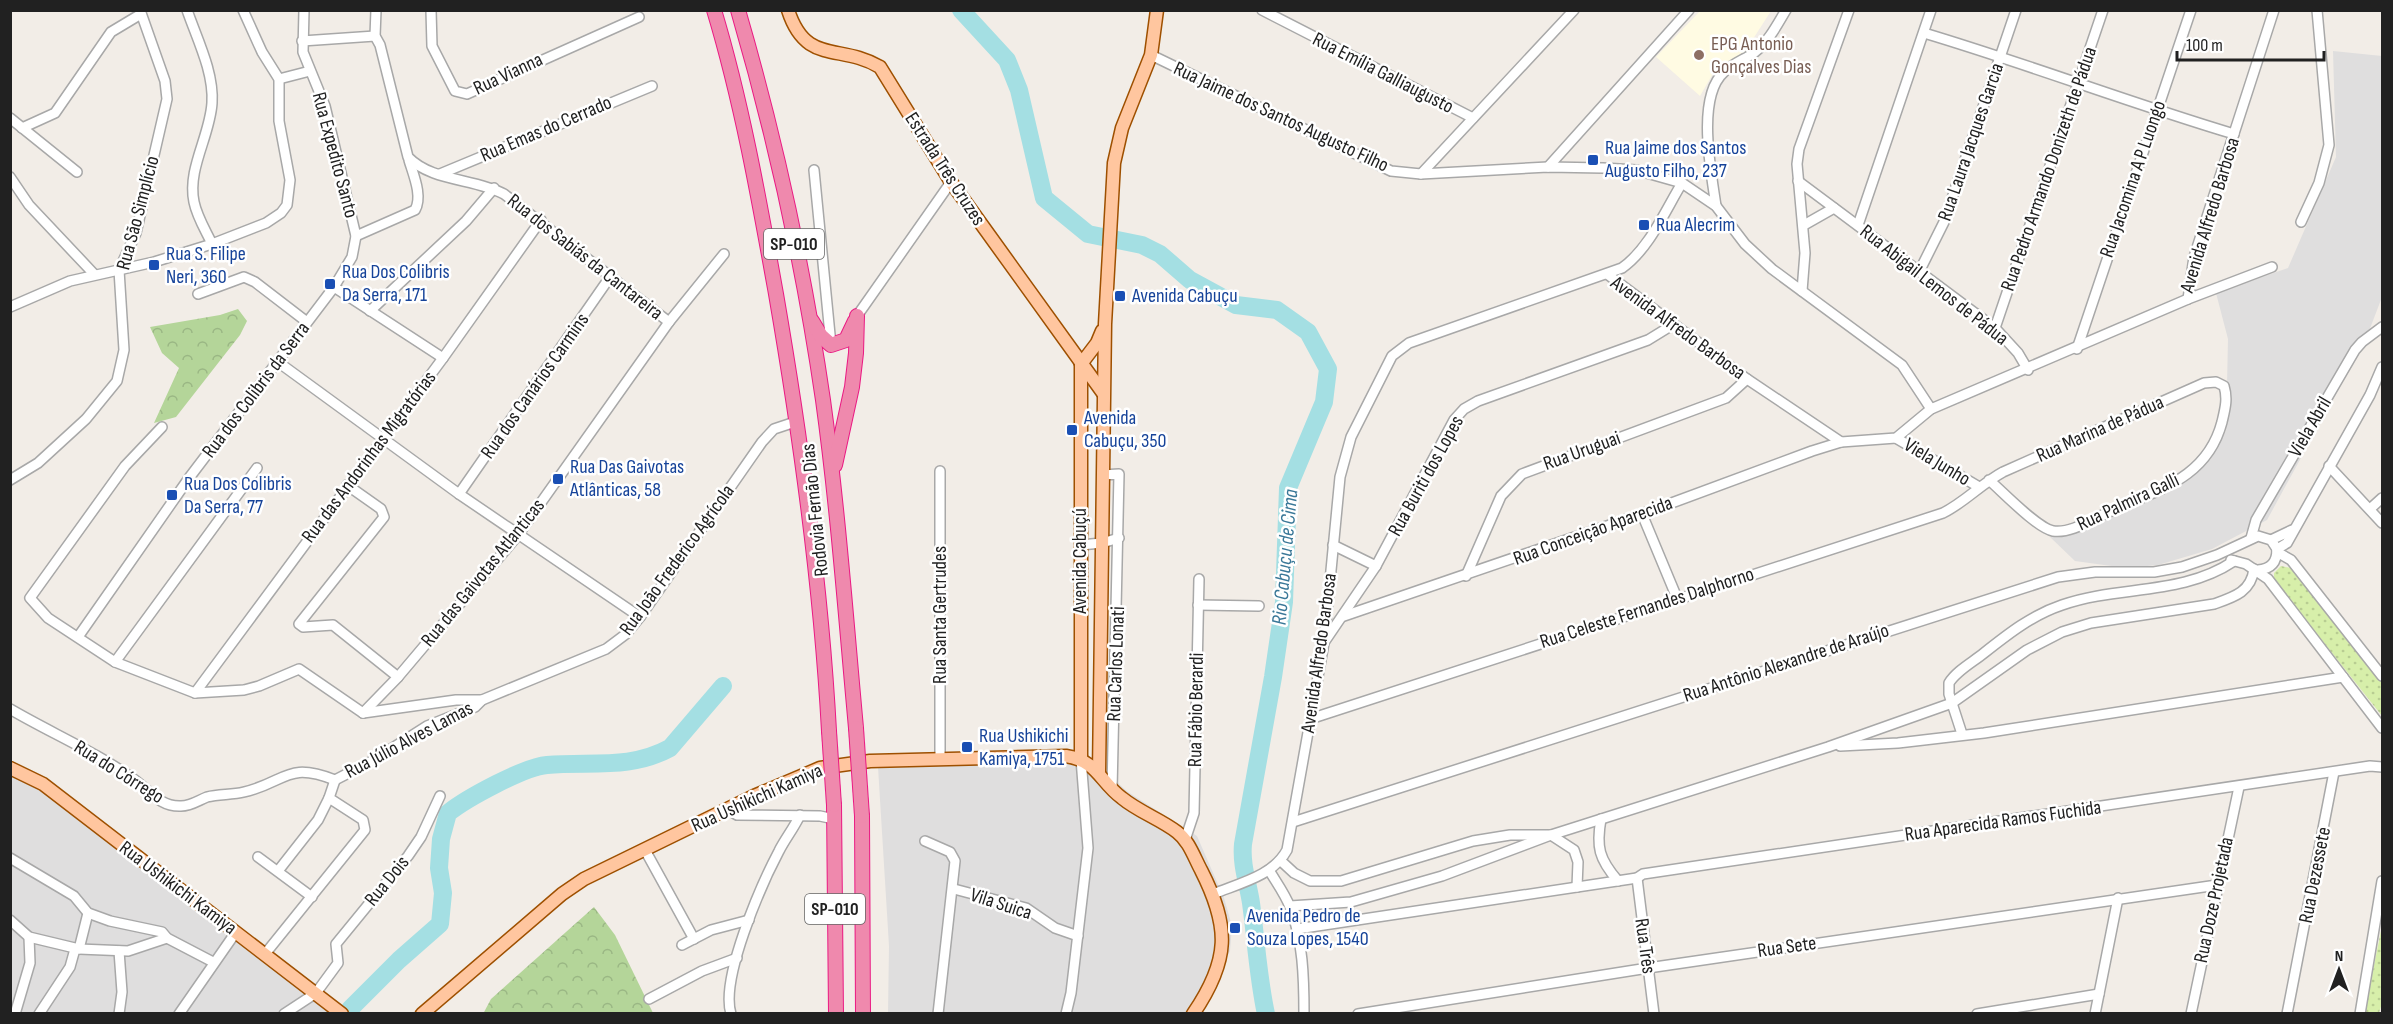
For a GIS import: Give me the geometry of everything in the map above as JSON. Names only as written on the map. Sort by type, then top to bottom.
[{"type":"highway","name":"Rodovia Fernão Dias","points":[[714,10],[754,172],[798,421],[817,567],[834,805],[836,1014]]},
{"type":"highway","name":"Rodovia Fernão Dias","points":[[738,10],[778,167],[809,317],[823,401],[856,728],[862,816],[862,1014]]},
{"type":"highway","points":[[809,317],[831,345],[846,340],[857,316]]},
{"type":"highway","points":[[832,482],[852,387],[857,316]]},
{"type":"main road","name":"Estrada Três Cruzes","points":[[788,10],[796,32],[804,43],[816,49],[869,61],[880,68],[951,182],[1081,364],[1086,379],[1103,393]]},
{"type":"main road","name":"Avenida Cabuçú","points":[[1099,773],[1103,393],[1110,220],[1117,145],[1151,55],[1157,10]]},
{"type":"main road","points":[[1081,364],[1097,343],[1105,324]]},
{"type":"main road","name":"Avenida Cabuçú","points":[[1081,759],[1080,413],[1086,379]]},
{"type":"main road","points":[[1080,413],[1096,417],[1103,412]]},
{"type":"main road","name":"Rua Ushikichi Kamiya","points":[[422,1014],[570,888],[778,785],[833,765],[940,759],[1066,756],[1081,759]]},
{"type":"main road","points":[[1081,759],[1091,764],[1112,790],[1185,840],[1213,894],[1222,921],[1222,952],[1208,989],[1193,1014]]},
{"type":"main road","name":"Rua Ushikichi Kamiya","points":[[10,768],[43,784],[342,1014]]},
{"type":"street","points":[[187,10],[212,89],[210,114],[196,167],[193,194],[197,212],[212,244]]},
{"type":"street","points":[[12,304],[45,290],[94,274],[119,270],[212,244],[266,223],[281,213],[286,205],[290,180],[279,121],[279,79],[262,52],[243,10]]},
{"type":"street","name":"Rua Expedito Santo","points":[[304,10],[302,41],[309,71],[325,106],[356,236]]},
{"type":"street","points":[[356,236],[415,210],[418,200],[380,45],[375,36],[376,10]]},
{"type":"street","name":"Rua Vianna","points":[[431,10],[432,46],[455,91],[467,94],[639,17]]},
{"type":"street","name":"Rua Emília Galliaugusto","points":[[1262,10],[1473,118]]},
{"type":"street","points":[[1421,174],[1574,10]]},
{"type":"street","points":[[1548,166],[1689,10]]},
{"type":"street","points":[[1716,206],[1709,129],[1712,88],[1726,69],[1756,51],[1767,40],[1786,10]]},
{"type":"street","points":[[1802,291],[1805,271],[1804,225],[1798,181],[1799,148],[1849,10]]},
{"type":"street","points":[[1858,225],[1931,10]]},
{"type":"street","name":"Rua Laura Jacques Garcia","points":[[1920,270],[1944,222],[2016,10]]},
{"type":"street","name":"Rua Pedro Armando Donizeth de Pádua","points":[[1995,328],[2103,10]]},
{"type":"street","name":"Rua Jacomina A P Luongo","points":[[2077,349],[2191,10]]},
{"type":"street","name":"Avenida Alfredo Barbosa","points":[[1896,438],[1931,409],[2028,370],[2188,299],[2194,257],[2274,10]]},
{"type":"street","points":[[2301,222],[2319,183],[2329,145],[2317,10]]},
{"type":"street","points":[[22,128],[55,113],[111,32],[140,12]]},
{"type":"street","name":"Rua São Simplício","points":[[10,480],[38,463],[86,419],[117,381],[124,350],[119,270],[136,233],[167,99],[165,81],[140,12]]},
{"type":"street","points":[[1924,33],[2234,134]]},
{"type":"street","points":[[302,41],[375,36]]},
{"type":"street","name":"Rua Jaime dos Santos Augusto Filho","points":[[1151,55],[1391,171],[1421,174],[1548,166],[1636,170],[1682,183],[1716,206],[1745,244],[1772,269],[1902,365],[1931,409]]},
{"type":"street","points":[[279,79],[309,71]]},
{"type":"street","name":"Rua Emas do Cerrado","points":[[440,174],[652,86]]},
{"type":"street","points":[[10,118],[77,172]]},
{"type":"street","name":"Rua dos Sabiás da Cantareira","points":[[408,158],[422,168],[494,188],[541,220],[669,322]]},
{"type":"street","points":[[814,170],[831,345]]},
{"type":"street","points":[[10,177],[29,205],[94,274]]},
{"type":"street","name":"Rua Abigail Lemos de Pádua","points":[[1798,181],[1995,328],[2018,353],[2028,370]]},
{"type":"street","points":[[857,316],[951,182]]},
{"type":"street","points":[[1606,274],[1632,260],[1682,183]]},
{"type":"street","points":[[370,311],[466,221],[494,188]]},
{"type":"street","points":[[1804,225],[1834,208]]},
{"type":"street","name":"Rua das Andorinhas Migratórias","points":[[195,693],[381,438],[443,358],[541,220]]},
{"type":"street","name":"Rua dos Colibris da Serra","points":[[78,637],[189,478],[334,287],[352,257],[356,236]]},
{"type":"street","name":"Rua das Gaivotas Atlanticas","points":[[363,713],[398,677],[518,535],[669,322],[724,254]]},
{"type":"street","points":[[2188,299],[2272,267]]},
{"type":"street","name":"Avenida Alfredo Barbosa","points":[[1281,861],[1287,850],[1293,822],[1324,643],[1340,477],[1351,437],[1398,348],[1606,274],[1747,379],[1841,442]]},
{"type":"street","points":[[198,294],[244,277],[255,282],[307,322]]},
{"type":"street","name":"Rua dos Canários Carmins","points":[[459,494],[610,277]]},
{"type":"street","points":[[334,287],[443,358]]},
{"type":"street","name":"Rua Buriti dos Lopes","points":[[1324,643],[1376,566],[1454,420],[1464,409],[1478,401],[1648,340],[1674,324]]},
{"type":"street","name":"Viela Abril","points":[[2248,540],[2256,520],[2355,351],[2361,342],[2382,327]]},
{"type":"street","points":[[278,362],[459,494],[640,617]]},
{"type":"street","points":[[2217,555],[2253,568],[2272,565],[2277,550],[2287,543],[2292,530],[2370,395],[2382,367]]},
{"type":"street","name":"Rua Uruguai","points":[[1466,576],[1501,496],[1522,474],[1726,398],[1747,379]]},
{"type":"street","name":"Rua Marina de Pádua","points":[[1978,487],[2204,383],[2216,382],[2224,386]]},
{"type":"street","points":[[2370,395],[2382,385]]},
{"type":"street","name":"Rua Palmira Galli","points":[[1989,480],[2042,525],[2054,531],[2068,529],[2173,483],[2195,470],[2208,456],[2218,437],[2226,404],[2224,386]]},
{"type":"street","name":"Rua João Frederico Agrícola","points":[[363,713],[447,701],[482,700],[606,649],[626,634],[640,617],[762,442],[774,429],[798,421]]},
{"type":"street","points":[[162,427],[125,466],[30,598],[48,618],[116,662],[195,693],[222,693],[252,688],[299,669],[363,713]]},
{"type":"street","points":[[1841,442],[1896,438]]},
{"type":"street","name":"Viela Junho","points":[[1896,438],[1978,487]]},
{"type":"street","name":"Rua Conceição Aparecida","points":[[1344,616],[1466,576],[1841,442]]},
{"type":"street","points":[[2329,466],[2371,508],[2382,523]]},
{"type":"street","points":[[116,662],[257,468]]},
{"type":"street","name":"Rua Santa Gertrudes","points":[[940,471],[940,759]]},
{"type":"street","name":"Rua Carlos Lonati","points":[[1102,475],[1119,474],[1112,790]]},
{"type":"street","points":[[347,485],[381,509],[384,517],[299,624],[303,627],[333,625],[398,677]]},
{"type":"street","name":"Rua Celeste Fernandes Dalphorno","points":[[1310,719],[1943,513],[1955,507],[1978,487]]},
{"type":"street","points":[[2371,508],[2382,498]]},
{"type":"street","points":[[1642,514],[1677,598]]},
{"type":"street","points":[[2292,530],[2271,540],[2277,550],[2291,560],[2382,676]]},
{"type":"street","name":"Rua Antônio Alexandre de Araújo","points":[[1293,822],[2058,577],[2095,572],[2154,572],[2182,567],[2217,555],[2248,540],[2265,536],[2271,540]]},
{"type":"street","points":[[1080,545],[1102,543],[1119,538]]},
{"type":"street","points":[[2248,540],[2242,554],[2253,568],[2268,579],[2382,728]]},
{"type":"street","points":[[1333,545],[1376,566]]},
{"type":"street","points":[[1962,734],[1948,688],[1952,679],[2008,633],[2033,617],[2062,605],[2092,597],[2188,583],[2220,570],[2234,561]]},
{"type":"street","points":[[1290,906],[1351,902],[1442,876],[1551,835],[1828,747],[1952,703],[2027,650],[2062,632],[2091,623],[2214,604],[2234,597],[2245,590],[2252,580],[2253,568]]},
{"type":"street","name":"Rua Fábio Berardi","points":[[1185,840],[1194,813],[1199,579]]},
{"type":"street","points":[[1198,605],[1259,606]]},
{"type":"street","points":[[1828,747],[1898,743],[2343,677]]},
{"type":"street","name":"Rua Júlio Alves Lamas","points":[[335,780],[372,761],[427,726],[475,707],[482,700]]},
{"type":"street","name":"Rua do Córrego","points":[[10,709],[134,779],[150,795],[172,805],[182,806],[209,796],[243,792],[300,771],[312,772],[335,780]]},
{"type":"street","points":[[1066,1014],[1071,993],[1088,848],[1081,759]]},
{"type":"street","name":"Rua Aparecida Ramos Fuchida","points":[[2370,766],[2382,760]]},
{"type":"street","name":"Rua Aparecida Ramos Fuchida","points":[[1297,929],[1637,878],[1643,874],[2370,766],[2382,767]]},
{"type":"street","name":"Rua Dezessete","points":[[2287,1014],[2334,772]]},
{"type":"street","points":[[278,871],[318,820],[335,780]]},
{"type":"street","name":"Rua Doze Projetada","points":[[2191,1014],[2239,787]]},
{"type":"street","name":"Rua Dois","points":[[315,993],[338,963],[336,944],[408,856],[421,837],[440,796]]},
{"type":"street","points":[[265,954],[365,830],[363,820],[328,798]]},
{"type":"street","points":[[727,809],[737,815],[800,815],[834,819]]},
{"type":"street","points":[[731,1014],[728,992],[749,920],[778,852],[800,815]]},
{"type":"street","points":[[1601,819],[1597,842],[1605,866],[1618,881]]},
{"type":"street","points":[[1213,894],[1264,873],[1281,861],[1294,873],[1310,881],[1341,881],[1473,841],[1510,835],[1551,835],[1574,850],[1578,862],[1577,887]]},
{"type":"street","points":[[925,841],[954,854],[954,889],[938,1014]]},
{"type":"street","points":[[645,850],[694,939]]},
{"type":"street","points":[[258,857],[312,897]]},
{"type":"street","points":[[10,858],[74,896],[88,913],[110,921],[159,931],[167,938],[213,962]]},
{"type":"street","points":[[1264,873],[1290,906],[1297,929],[1304,986],[1304,1014]]},
{"type":"street","name":"Rua Três","points":[[1637,878],[1654,1014]]},
{"type":"street","points":[[2360,1014],[2382,881]]},
{"type":"street","name":"Rua Sete","points":[[1358,1014],[1648,968],[2217,885]]},
{"type":"street","name":"Vila Suica","points":[[954,889],[1026,908],[1064,932],[1078,936]]},
{"type":"street","points":[[2095,1014],[2118,898]]},
{"type":"street","points":[[39,1014],[69,967],[88,913]]},
{"type":"street","points":[[10,920],[29,937],[77,949],[119,951],[139,949],[167,938]]},
{"type":"street","points":[[681,945],[718,927],[749,920]]},
{"type":"street","points":[[179,1014],[236,932]]},
{"type":"street","points":[[15,1014],[30,963],[29,937]]},
{"type":"street","points":[[119,951],[122,992],[119,1014]]},
{"type":"street","points":[[649,999],[702,971],[737,958]]},
{"type":"street","points":[[284,1014],[315,993]]},
{"type":"street","points":[[1977,1014],[2099,994]]},
{"type":"shaded area","name":"EPG Antonio Gonçalves Dias","points":[[1700,11],[1771,11],[1744,53],[1715,70],[1700,96],[1656,57]]},
{"type":"shaded area","points":[[2333,51],[2382,56],[2382,297],[2366,339],[2267,520],[2212,549],[2158,565],[2126,568],[2075,561],[2050,537],[2161,494],[2210,460],[2226,431],[2228,339],[2216,293],[2288,268],[2336,157]]},
{"type":"shaded area","points":[[932,753],[1090,758],[1128,792],[1197,836],[1224,898],[1232,926],[1230,951],[1200,1014],[888,1013],[889,946],[878,767]]},
{"type":"shaded area","points":[[10,765],[51,782],[330,1013],[11,1013]]},
{"type":"green space","points":[[238,309],[247,321],[240,335],[176,417],[154,423],[179,368],[162,353],[150,327],[220,315]]},
{"type":"green space","points":[[2281,566],[2291,568],[2382,681],[2382,716],[2274,580],[2274,573]]},
{"type":"green space","points":[[594,907],[615,935],[653,1013],[483,1014],[491,999]]},
{"type":"green space","points":[[2382,926],[2382,1003],[2379,1013],[2364,1014]]},
{"type":"waterway","name":"Rio Cabuçu de Cima","points":[[961,10],[1007,60],[1019,90],[1044,198],[1088,234],[1142,245],[1160,254],[1190,280],[1236,305],[1277,310],[1308,332],[1328,369],[1324,402],[1288,488],[1284,602],[1243,844],[1244,867],[1266,1014]]},
{"type":"waterway","points":[[350,1009],[399,960],[440,924],[443,893],[439,868],[441,839],[448,813],[496,784],[537,767],[625,762],[655,755],[670,748],[723,686]]},
{"type":"place","name":"EPG Antonio Gonçalves Dias","points":[[1699,55]]},
{"type":"place","name":"Rua Jaime dos Santos Augusto Filho, 237","points":[[1593,160]]},
{"type":"place","name":"Rua Alecrim","points":[[1644,225]]},
{"type":"place","name":"Rua S. Filipe Neri, 360","points":[[154,265]]},
{"type":"place","name":"Rua Dos Colibris Da Serra, 171","points":[[330,284]]},
{"type":"place","name":"Avenida Cabuçu","points":[[1120,296]]},
{"type":"place","name":"Avenida Cabuçu, 350","points":[[1072,430]]},
{"type":"place","name":"Rua Das Gaivotas Atlânticas, 58","points":[[558,479]]},
{"type":"place","name":"Rua Dos Colibris Da Serra, 77","points":[[172,495]]},
{"type":"place","name":"Rua Ushikichi Kamiya, 1751","points":[[967,747]]},
{"type":"place","name":"Avenida Pedro de Souza Lopes, 1540","points":[[1235,928]]}]
